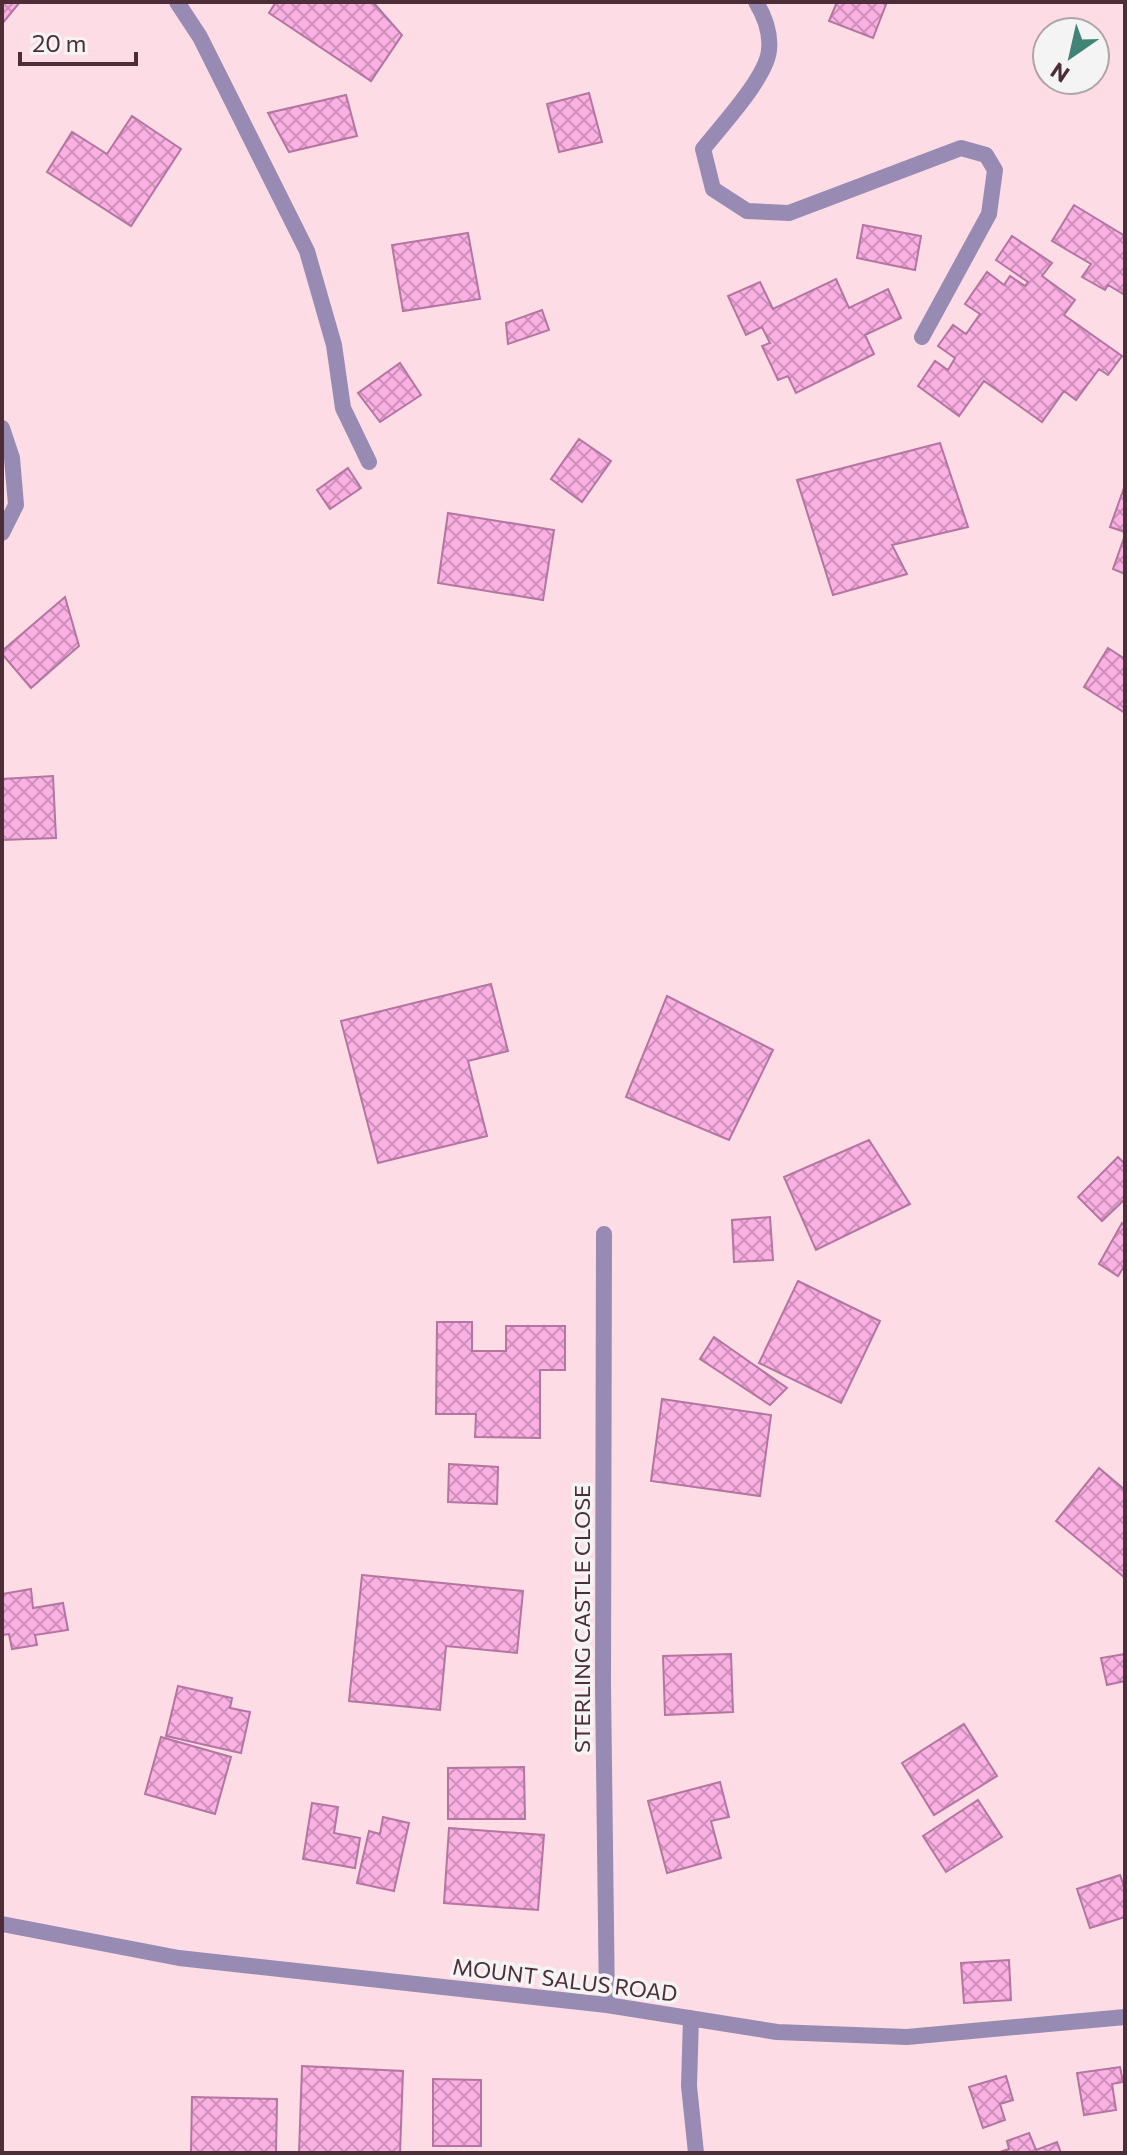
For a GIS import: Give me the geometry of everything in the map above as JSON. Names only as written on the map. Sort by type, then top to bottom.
[{"type":"street","points":[[177,2],[200,37],[307,251],[334,345],[343,408],[369,462]]},
{"type":"street","points":[[756,2],[767,20],[769,52],[757,80],[703,149],[713,189],[747,211],[789,213],[961,148],[986,155],[995,170],[989,214],[922,337]]},
{"type":"street","points":[[2,428],[12,458],[16,505],[2,533]]},
{"type":"street","name":"STERLING CASTLE CLOSE","points":[[604,1234],[603,1685],[607,2005]]},
{"type":"street","name":"MOUNT SALUS ROAD","points":[[2,1924],[179,1958],[607,2005],[777,2032],[907,2037],[1125,2017]]},
{"type":"street","points":[[691,2018],[689,2086],[696,2153]]},
{"type":"building","points":[[2,2],[20,2],[2,24]]},
{"type":"building","points":[[276,2],[373,2],[402,35],[371,81],[269,13]]},
{"type":"building","points":[[837,2],[887,2],[873,38],[829,21]]},
{"type":"building","points":[[589,93],[602,142],[559,152],[547,104]]},
{"type":"building","points":[[346,95],[357,136],[289,152],[268,113]]},
{"type":"building","points":[[132,116],[181,149],[131,226],[47,172],[72,132],[107,154]]},
{"type":"building","points":[[1074,205],[1125,236],[1125,295],[1108,285],[1105,290],[1082,277],[1091,264],[1052,241]]},
{"type":"building","points":[[863,225],[921,236],[915,270],[857,258]]},
{"type":"building","points":[[468,233],[480,299],[403,311],[392,245]]},
{"type":"building","points":[[1012,236],[1052,263],[1042,276],[1075,300],[1064,315],[1122,356],[1108,375],[1099,369],[1076,400],[1064,391],[1042,422],[984,381],[959,416],[918,386],[935,361],[948,370],[955,358],[938,346],[953,325],[966,334],[980,314],[965,304],[987,272],[1004,285],[1010,276],[1025,286],[1028,282],[996,260]]},
{"type":"building","points":[[836,279],[849,308],[888,289],[901,318],[865,335],[874,354],[796,393],[788,376],[778,380],[762,346],[770,343],[762,327],[746,335],[728,296],[760,282],[773,309]]},
{"type":"building","points":[[542,310],[549,330],[508,344],[506,323]]},
{"type":"building","points":[[400,363],[421,395],[380,422],[358,393]]},
{"type":"building","points":[[579,439],[611,461],[582,502],[551,479]]},
{"type":"building","points":[[940,443],[968,527],[892,545],[907,574],[833,595],[797,480]]},
{"type":"building","points":[[348,468],[361,488],[330,509],[317,490]]},
{"type":"building","points":[[1125,485],[1125,532],[1110,527]]},
{"type":"building","points":[[448,513],[554,530],[543,600],[438,583]]},
{"type":"building","points":[[1125,535],[1125,574],[1113,569]]},
{"type":"building","points":[[65,597],[79,646],[31,688],[2,651]]},
{"type":"building","points":[[1108,648],[1125,659],[1125,713],[1084,687]]},
{"type":"building","points":[[53,776],[56,838],[2,840],[2,779]]},
{"type":"building","points":[[491,984],[508,1051],[468,1061],[487,1136],[378,1163],[341,1021]]},
{"type":"building","points":[[667,996],[773,1050],[729,1140],[626,1097]]},
{"type":"building","points":[[869,1140],[910,1204],[816,1250],[784,1177]]},
{"type":"building","points":[[1118,1157],[1125,1164],[1125,1199],[1102,1221],[1078,1197]]},
{"type":"building","points":[[770,1217],[773,1260],[734,1262],[732,1220]]},
{"type":"building","points":[[1122,1223],[1125,1227],[1125,1265],[1118,1276],[1099,1264]]},
{"type":"building","points":[[798,1281],[880,1321],[841,1403],[759,1363]]},
{"type":"building","points":[[437,1322],[472,1322],[472,1351],[506,1351],[506,1326],[565,1326],[565,1370],[540,1370],[540,1438],[475,1437],[476,1414],[436,1414]]},
{"type":"building","points":[[714,1337],[787,1388],[770,1405],[700,1359]]},
{"type":"building","points":[[662,1399],[771,1415],[760,1496],[651,1481]]},
{"type":"building","points":[[449,1464],[498,1467],[497,1504],[448,1502]]},
{"type":"building","points":[[1099,1468],[1125,1490],[1125,1578],[1056,1521]]},
{"type":"building","points":[[362,1575],[523,1591],[517,1653],[446,1646],[440,1710],[349,1701]]},
{"type":"building","points":[[31,1589],[33,1608],[63,1603],[68,1630],[35,1635],[37,1645],[12,1649],[9,1634],[2,1635],[2,1594]]},
{"type":"building","points":[[731,1654],[733,1712],[665,1715],[663,1656]]},
{"type":"building","points":[[1125,1654],[1125,1681],[1107,1685],[1101,1658]]},
{"type":"building","points":[[178,1686],[232,1698],[230,1708],[250,1712],[241,1753],[166,1736]]},
{"type":"building","points":[[964,1724],[997,1776],[934,1815],[902,1763]]},
{"type":"building","points":[[161,1737],[231,1757],[215,1814],[145,1794]]},
{"type":"building","points":[[524,1767],[525,1819],[448,1819],[448,1768]]},
{"type":"building","points":[[720,1782],[729,1817],[711,1821],[721,1858],[667,1873],[648,1801]]},
{"type":"building","points":[[978,1800],[1002,1837],[946,1872],[923,1836]]},
{"type":"building","points":[[312,1803],[338,1807],[334,1833],[360,1838],[355,1868],[303,1859]]},
{"type":"building","points":[[383,1817],[409,1823],[394,1891],[357,1883],[369,1831],[380,1834]]},
{"type":"building","points":[[449,1828],[544,1835],[538,1910],[444,1903]]},
{"type":"building","points":[[1120,1875],[1125,1889],[1125,1917],[1090,1928],[1077,1889]]},
{"type":"building","points":[[1009,1960],[1011,2000],[964,2003],[961,1963]]},
{"type":"building","points":[[302,2066],[403,2071],[400,2153],[299,2153]]},
{"type":"building","points":[[1120,2067],[1123,2082],[1112,2084],[1116,2110],[1084,2115],[1077,2073]]},
{"type":"building","points":[[1006,2076],[1013,2100],[1000,2104],[1005,2120],[983,2128],[969,2087]]},
{"type":"building","points":[[433,2079],[481,2080],[481,2146],[433,2146]]},
{"type":"building","points":[[192,2097],[277,2099],[276,2153],[191,2153]]},
{"type":"building","points":[[1029,2133],[1036,2150],[1057,2142],[1061,2153],[997,2153],[1009,2149],[1007,2141]]}]
